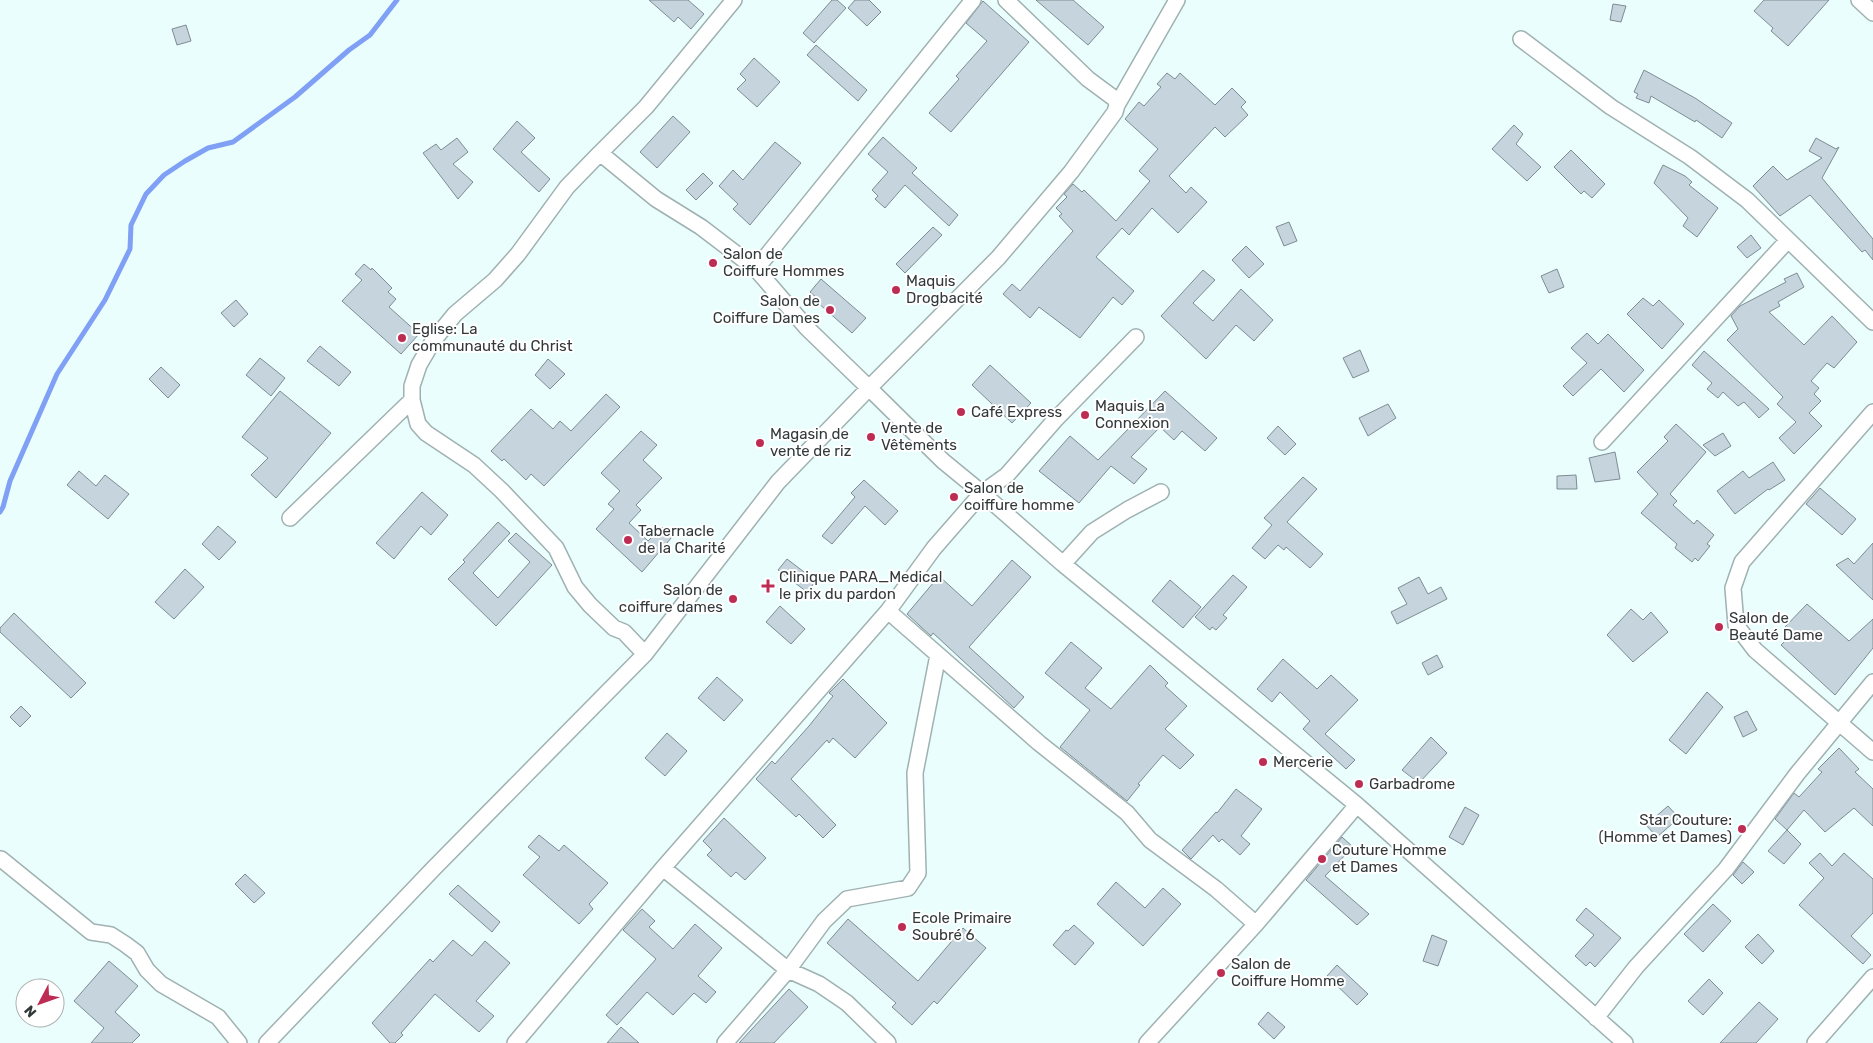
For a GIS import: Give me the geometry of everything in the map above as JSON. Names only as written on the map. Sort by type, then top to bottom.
[{"type":"street","points":[[645,654],[624,632],[614,628],[575,587],[556,548],[502,491],[474,465],[426,433],[418,424],[412,400],[412,386],[419,365],[433,341],[455,314],[495,280],[518,254],[567,187],[646,107],[734,0]]},
{"type":"street","points":[[756,269],[973,0]]},
{"type":"street","points":[[1006,0],[1088,79],[1114,99],[1117,105]]},
{"type":"street","points":[[267,1043],[434,868],[645,654],[778,482],[998,258],[1071,172],[1115,112],[1117,105],[1177,0]]},
{"type":"street","points":[[1859,0],[1873,13]]},
{"type":"street","points":[[1522,39],[1611,107],[1690,157],[1747,200],[1873,322]]},
{"type":"street","points":[[600,153],[656,199],[701,227],[756,269],[807,328],[943,461],[1064,564],[1357,805],[1625,1043]]},
{"type":"street","points":[[1602,442],[1788,240]]},
{"type":"street","points":[[516,1043],[663,868],[888,610],[934,548],[982,493],[1007,476],[1055,420],[1136,338]]},
{"type":"street","points":[[290,518],[412,400]]},
{"type":"street","points":[[1873,412],[1742,562],[1733,588],[1736,626],[1755,650],[1873,752]]},
{"type":"street","points":[[1064,564],[1092,532],[1126,510],[1161,492]]},
{"type":"street","points":[[888,610],[1039,743],[1127,813],[1150,840],[1216,889],[1256,924]]},
{"type":"street","points":[[724,1043],[788,970],[824,921],[848,899],[908,888],[918,873],[915,773],[938,655]]},
{"type":"street","points":[[1596,1018],[1636,967],[1726,868],[1839,721],[1873,682]]},
{"type":"street","points":[[1147,1043],[1256,924],[1357,805]]},
{"type":"street","points":[[1,859],[90,932],[111,935],[137,953],[147,970],[160,984],[218,1017],[239,1043]]},
{"type":"street","points":[[663,868],[788,970],[819,984],[847,1003],[888,1043]]},
{"type":"street","points":[[1815,1043],[1873,977]]},
{"type":"building","points":[[649,0],[688,0],[704,14],[691,29],[678,17],[674,22]]},
{"type":"building","points":[[832,0],[837,0],[846,8],[814,43],[803,33]]},
{"type":"building","points":[[855,0],[869,0],[881,12],[867,26],[848,8]]},
{"type":"building","points":[[1036,0],[1073,0],[1104,27],[1088,45]]},
{"type":"building","points":[[1764,0],[1829,0],[1788,46],[1771,31],[1773,28],[1754,11]]},
{"type":"building","points":[[983,1],[1029,42],[951,132],[929,113],[959,79],[956,76],[987,41],[966,23]]},
{"type":"building","points":[[1613,4],[1626,6],[1621,22],[1610,20]]},
{"type":"building","points":[[186,25],[191,41],[177,45],[172,29]]},
{"type":"building","points":[[816,45],[867,90],[858,101],[807,55]]},
{"type":"building","points":[[754,58],[780,82],[757,107],[737,89],[746,80],[740,74]]},
{"type":"building","points":[[1644,70],[1695,98],[1732,123],[1722,138],[1696,120],[1695,122],[1651,96],[1649,103],[1636,98],[1638,94],[1634,92]]},
{"type":"building","points":[[1167,73],[1175,79],[1180,73],[1215,105],[1232,88],[1246,102],[1241,107],[1248,115],[1225,137],[1215,127],[1169,176],[1186,193],[1191,187],[1207,202],[1178,233],[1152,208],[1129,235],[1122,228],[1096,257],[1134,291],[1122,305],[1113,297],[1080,338],[1039,307],[1030,318],[1003,294],[1012,284],[1020,291],[1073,231],[1059,216],[1062,214],[1056,208],[1067,197],[1064,194],[1073,184],[1082,192],[1084,190],[1116,221],[1150,181],[1139,171],[1158,149],[1125,119],[1139,102],[1144,106],[1161,87],[1157,84]]},
{"type":"building","points":[[673,116],[690,132],[657,168],[640,152]]},
{"type":"building","points":[[517,121],[535,138],[521,152],[550,179],[539,192],[493,149]]},
{"type":"building","points":[[1514,125],[1523,134],[1516,144],[1541,167],[1527,181],[1492,149]]},
{"type":"building","points":[[883,137],[917,168],[912,173],[958,215],[949,226],[905,185],[885,208],[875,199],[878,196],[872,190],[888,172],[868,154]]},
{"type":"building","points":[[457,138],[468,152],[453,164],[473,182],[458,199],[423,153],[436,144],[441,150]]},
{"type":"building","points":[[1816,138],[1836,149],[1839,147],[1822,178],[1873,239],[1873,260],[1865,250],[1862,252],[1810,195],[1780,216],[1753,186],[1773,166],[1787,180],[1822,158],[1809,151]]},
{"type":"building","points":[[775,142],[801,163],[750,225],[733,209],[738,204],[719,186],[733,170],[743,180]]},
{"type":"building","points":[[1571,150],[1605,184],[1592,198],[1584,191],[1581,194],[1554,167]]},
{"type":"building","points":[[1663,165],[1685,176],[1692,182],[1689,185],[1718,208],[1697,237],[1683,226],[1688,218],[1654,183]]},
{"type":"building","points":[[703,173],[713,183],[696,200],[686,190]]},
{"type":"building","points":[[1289,222],[1297,241],[1284,246],[1276,227]]},
{"type":"building","points":[[933,227],[942,235],[905,273],[896,264]]},
{"type":"building","points":[[1751,235],[1761,248],[1747,258],[1737,247]]},
{"type":"building","points":[[1246,246],[1264,264],[1249,278],[1232,260]]},
{"type":"building","points":[[364,264],[371,270],[372,268],[392,288],[388,292],[396,299],[389,307],[419,334],[401,354],[342,301],[362,280],[355,274]]},
{"type":"building","points":[[1557,269],[1564,287],[1549,293],[1541,276]]},
{"type":"building","points":[[1203,270],[1215,280],[1193,303],[1213,321],[1241,289],[1273,320],[1254,341],[1236,325],[1206,359],[1161,316]]},
{"type":"building","points":[[1797,273],[1804,287],[1778,302],[1780,306],[1769,312],[1804,345],[1832,316],[1857,342],[1834,368],[1827,363],[1811,381],[1819,388],[1814,394],[1821,401],[1809,413],[1822,426],[1794,454],[1779,438],[1796,422],[1777,404],[1783,397],[1727,340],[1738,329],[1731,316],[1740,306],[1786,282],[1784,279]]},
{"type":"building","points":[[821,279],[866,318],[852,333],[817,302],[819,300],[810,292]]},
{"type":"building","points":[[1643,298],[1653,306],[1659,300],[1684,324],[1662,349],[1627,314]]},
{"type":"building","points":[[236,300],[248,314],[234,327],[221,313]]},
{"type":"building","points":[[1587,333],[1598,344],[1608,334],[1644,370],[1624,392],[1601,369],[1573,396],[1563,386],[1587,363],[1571,348]]},
{"type":"building","points":[[320,346],[351,372],[339,386],[307,361]]},
{"type":"building","points":[[1360,350],[1369,371],[1353,378],[1343,358]]},
{"type":"building","points":[[1704,351],[1769,409],[1759,418],[1744,402],[1738,406],[1723,392],[1718,398],[1707,389],[1712,383],[1692,365]]},
{"type":"building","points":[[260,358],[285,378],[271,396],[246,375]]},
{"type":"building","points":[[548,359],[565,374],[550,389],[535,375]]},
{"type":"building","points":[[990,365],[1031,403],[1012,423],[972,385]]},
{"type":"building","points":[[161,367],[180,385],[168,398],[149,379]]},
{"type":"building","points":[[280,391],[331,433],[276,498],[251,475],[268,458],[242,437]]},
{"type":"building","points":[[1165,391],[1217,438],[1205,451],[1182,431],[1174,440],[1160,427],[1131,457],[1147,469],[1134,484],[1111,466],[1079,503],[1039,471],[1070,436],[1098,460]]},
{"type":"building","points":[[606,394],[620,407],[544,486],[531,474],[526,480],[504,459],[502,461],[491,451],[531,409],[553,429],[560,421],[571,431]]},
{"type":"building","points":[[1388,404],[1396,418],[1368,436],[1359,418]]},
{"type":"building","points":[[1676,424],[1706,452],[1670,494],[1677,501],[1673,505],[1694,524],[1697,520],[1714,535],[1707,544],[1710,546],[1698,561],[1695,558],[1692,562],[1675,548],[1677,544],[1641,513],[1658,494],[1637,472],[1668,441],[1664,437]]},
{"type":"building","points":[[1278,426],[1296,444],[1285,455],[1267,438]]},
{"type":"building","points":[[641,431],[657,445],[643,460],[662,478],[636,505],[641,510],[629,523],[648,541],[662,527],[672,537],[642,572],[596,529],[614,509],[608,504],[620,491],[601,473]]},
{"type":"building","points":[[1723,433],[1731,446],[1715,456],[1703,445]]},
{"type":"building","points":[[1615,452],[1620,479],[1595,482],[1589,458]]},
{"type":"building","points":[[1773,462],[1785,480],[1768,489],[1735,514],[1717,491],[1743,471],[1749,478]]},
{"type":"building","points":[[79,471],[96,486],[105,475],[129,494],[108,519],[67,485]]},
{"type":"building","points":[[1576,475],[1577,489],[1557,489],[1557,476]]},
{"type":"building","points":[[1303,477],[1317,489],[1287,522],[1323,554],[1310,568],[1286,547],[1284,550],[1278,545],[1265,559],[1252,548],[1272,525],[1264,518]]},
{"type":"building","points":[[864,480],[898,511],[885,525],[865,506],[832,544],[822,536],[855,497],[851,493]]},
{"type":"building","points":[[1820,488],[1856,519],[1842,535],[1806,504]]},
{"type":"building","points":[[422,492],[448,515],[431,535],[421,526],[394,559],[376,543]]},
{"type":"building","points":[[498,522],[510,533],[473,573],[498,598],[530,562],[508,541],[516,533],[552,565],[496,626],[448,579],[465,562],[463,560]]},
{"type":"building","points":[[218,526],[236,542],[219,560],[202,544]]},
{"type":"building","points":[[1873,543],[1873,600],[1836,565],[1848,558],[1854,564]]},
{"type":"building","points":[[787,559],[816,581],[807,592],[778,570]]},
{"type":"building","points":[[1012,560],[1031,577],[969,647],[1024,697],[1014,708],[933,633],[931,636],[907,614],[939,576],[972,606]]},
{"type":"building","points":[[185,569],[204,587],[174,619],[155,602]]},
{"type":"building","points":[[1233,575],[1247,587],[1223,615],[1227,618],[1216,630],[1212,627],[1210,630],[1195,617]]},
{"type":"building","points":[[1419,577],[1428,594],[1441,587],[1447,599],[1397,624],[1391,612],[1407,604],[1398,588]]},
{"type":"building","points":[[1170,580],[1201,607],[1183,628],[1152,601]]},
{"type":"building","points":[[1807,604],[1849,641],[1873,619],[1873,648],[1835,695],[1781,645],[1791,635],[1784,628]]},
{"type":"building","points":[[780,606],[805,629],[791,644],[766,622]]},
{"type":"building","points":[[1631,609],[1643,620],[1651,612],[1668,632],[1633,662],[1607,635]]},
{"type":"building","points":[[14,613],[86,683],[71,698],[0,632],[0,628]]},
{"type":"building","points":[[1071,642],[1102,668],[1085,688],[1111,709],[1150,665],[1168,683],[1165,686],[1187,706],[1165,729],[1194,755],[1180,769],[1163,755],[1138,784],[1140,785],[1127,801],[1060,747],[1090,710],[1045,673]]},
{"type":"building","points":[[1437,655],[1443,667],[1428,675],[1422,663]]},
{"type":"building","points":[[1283,659],[1317,689],[1331,675],[1358,700],[1325,734],[1355,760],[1346,769],[1303,729],[1310,721],[1280,692],[1272,702],[1257,689]]},
{"type":"building","points":[[717,677],[743,700],[724,721],[698,698]]},
{"type":"building","points":[[843,679],[887,723],[855,758],[833,738],[829,743],[827,740],[791,779],[836,825],[823,838],[799,814],[796,817],[756,779],[772,761],[775,764],[809,726],[833,696],[829,693]]},
{"type":"building","points":[[1707,692],[1723,707],[1686,754],[1669,740]]},
{"type":"building","points":[[21,706],[31,716],[20,727],[10,717]]},
{"type":"building","points":[[1747,711],[1757,730],[1743,737],[1734,717]]},
{"type":"building","points":[[667,733],[687,751],[665,776],[645,758]]},
{"type":"building","points":[[1431,737],[1447,753],[1419,783],[1402,770]]},
{"type":"building","points":[[1839,748],[1859,769],[1855,772],[1873,789],[1873,826],[1854,808],[1825,832],[1804,810],[1787,830],[1775,819],[1794,793],[1799,797],[1822,772],[1818,769]]},
{"type":"building","points":[[1236,789],[1262,809],[1241,836],[1250,844],[1240,855],[1222,839],[1219,842],[1213,835],[1191,859],[1182,850],[1217,813]]},
{"type":"building","points":[[1668,806],[1679,818],[1657,837],[1646,825]]},
{"type":"building","points":[[1465,807],[1479,815],[1463,845],[1449,837]]},
{"type":"building","points":[[724,818],[766,858],[745,880],[736,872],[731,877],[707,855],[712,850],[703,841]]},
{"type":"building","points":[[1787,830],[1801,844],[1784,864],[1768,851]]},
{"type":"building","points":[[539,835],[559,851],[564,845],[608,883],[589,904],[593,909],[579,924],[523,875],[540,857],[528,847]]},
{"type":"building","points":[[1342,837],[1353,847],[1325,876],[1369,914],[1357,925],[1306,880]]},
{"type":"building","points":[[1820,853],[1832,866],[1844,853],[1873,879],[1873,913],[1851,936],[1871,955],[1863,964],[1799,905],[1824,878],[1809,863]]},
{"type":"building","points":[[1743,862],[1754,872],[1742,884],[1733,875]]},
{"type":"building","points":[[245,874],[265,893],[254,903],[235,884]]},
{"type":"building","points":[[1116,882],[1145,908],[1163,888],[1181,904],[1143,946],[1097,904]]},
{"type":"building","points":[[458,885],[500,922],[492,932],[449,894]]},
{"type":"building","points":[[1713,904],[1731,921],[1703,952],[1684,934]]},
{"type":"building","points":[[1586,908],[1621,938],[1595,967],[1590,962],[1586,966],[1575,956],[1594,935],[1576,920]]},
{"type":"building","points":[[642,909],[655,921],[649,927],[673,949],[695,924],[722,948],[698,976],[716,992],[706,1003],[694,993],[673,1015],[647,992],[617,1025],[606,1015],[656,959],[623,930]]},
{"type":"building","points":[[848,919],[918,981],[963,928],[986,948],[937,1004],[934,1001],[912,1025],[892,1007],[896,1003],[827,943]]},
{"type":"building","points":[[1074,925],[1094,943],[1075,965],[1053,945],[1066,930],[1068,931]]},
{"type":"building","points":[[1758,934],[1774,951],[1762,964],[1745,947]]},
{"type":"building","points":[[1432,935],[1447,941],[1438,966],[1423,961]]},
{"type":"building","points":[[453,940],[472,956],[485,941],[510,963],[476,1001],[494,1016],[479,1032],[435,994],[401,1033],[403,1035],[395,1043],[390,1043],[372,1023],[430,959],[433,962]]},
{"type":"building","points":[[109,961],[138,986],[115,1012],[140,1035],[132,1043],[91,1043],[104,1028],[74,1001]]},
{"type":"building","points":[[1337,965],[1368,994],[1357,1005],[1327,976]]},
{"type":"building","points":[[1709,979],[1723,993],[1703,1015],[1688,1001]]},
{"type":"building","points":[[789,989],[808,1007],[774,1043],[739,1043]]},
{"type":"building","points":[[1759,1002],[1778,1019],[1756,1043],[1720,1043]]},
{"type":"building","points":[[1268,1012],[1285,1027],[1274,1039],[1258,1024]]},
{"type":"building","points":[[621,1027],[639,1043],[607,1043]]},
{"type":"waterway","points":[[0,512],[10,481],[57,374],[105,300],[130,249],[131,225],[146,194],[164,175],[185,161],[208,148],[233,142],[295,97],[349,50],[370,35],[397,0]]},
{"type":"place","name":"Salon de Coiffure Hommes","points":[[713,263]]},
{"type":"place","name":"Maquis Drogbacité","points":[[896,290]]},
{"type":"place","name":"Salon de Coiffure Dames","points":[[830,310]]},
{"type":"place","name":"Eglise: La communauté du Christ","points":[[402,338]]},
{"type":"place","name":"Café Express","points":[[961,412]]},
{"type":"place","name":"Maquis La Connexion","points":[[1085,415]]},
{"type":"place","name":"Vente de Vêtements","points":[[871,437]]},
{"type":"place","name":"Magasin de vente de riz","points":[[760,443]]},
{"type":"place","name":"Salon de coiffure homme","points":[[954,497]]},
{"type":"place","name":"Tabernacle de la Charité","points":[[628,540]]},
{"type":"place","name":"Clinique PARA_Medical le prix du pardon","points":[[768,586]]},
{"type":"place","name":"Salon de coiffure dames","points":[[733,599]]},
{"type":"place","name":"Salon de Beauté Dame","points":[[1719,627]]},
{"type":"place","name":"Mercerie","points":[[1263,762]]},
{"type":"place","name":"Garbadrome","points":[[1359,784]]},
{"type":"place","name":"Star Couture: (Homme et Dames)","points":[[1742,829]]},
{"type":"place","name":"Couture Homme et Dames","points":[[1322,859]]},
{"type":"place","name":"Ecole Primaire Soubré 6","points":[[902,927]]},
{"type":"place","name":"Salon de Coiffure Homme","points":[[1221,973]]}]
